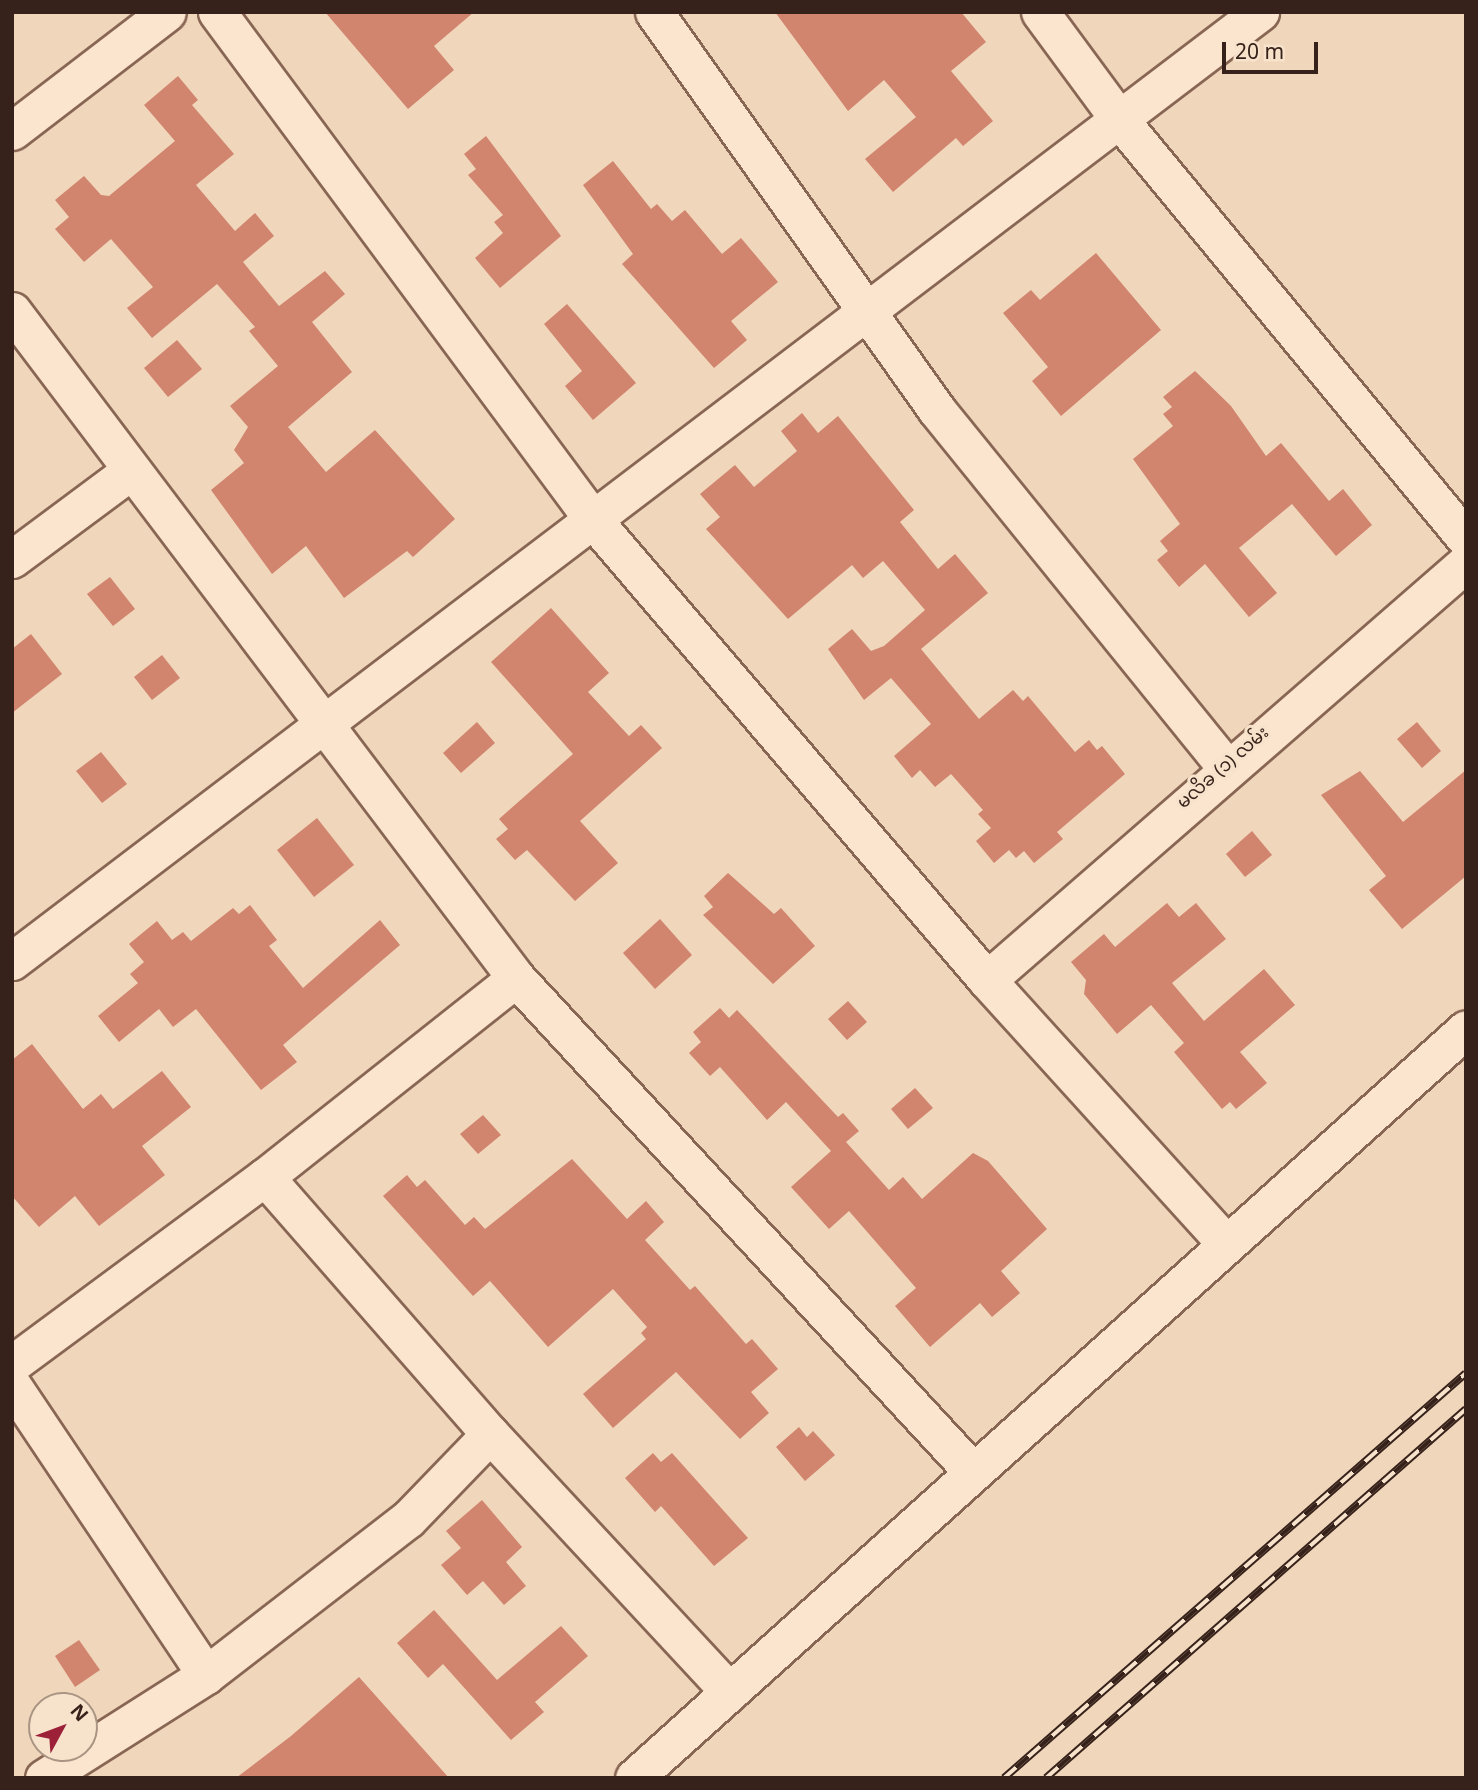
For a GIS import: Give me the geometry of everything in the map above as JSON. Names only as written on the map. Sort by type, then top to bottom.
[{"type":"street","points":[[12,131],[167,12]]},
{"type":"street","points":[[217,12],[594,521],[987,979],[1226,1244]]},
{"type":"street","points":[[654,12],[936,409],[1226,767]]},
{"type":"street","points":[[1040,12],[1119,119],[1466,539]]},
{"type":"street","points":[[12,961],[1260,12]]},
{"type":"street","points":[[12,311],[129,472],[516,978],[973,1472]]},
{"type":"street","points":[[12,559],[129,472]]},
{"type":"street","name":"မလိခ (၁) လမ်း","points":[[987,979],[1226,767],[1466,563]]},
{"type":"street","points":[[12,1364],[265,1177],[516,978]]},
{"type":"street","points":[[634,1778],[1466,1028]]},
{"type":"street","points":[[265,1177],[491,1434],[730,1692]]},
{"type":"street","points":[[12,1385],[206,1675]]},
{"type":"street","points":[[44,1778],[206,1675],[408,1519],[491,1434]]},
{"type":"building","points":[[325,12],[474,12],[434,46],[454,70],[408,109]]},
{"type":"building","points":[[775,12],[961,12],[986,42],[951,71],[993,121],[963,146],[956,138],[893,192],[865,159],[916,117],[884,80],[848,111]]},
{"type":"building","points":[[178,76],[198,100],[192,105],[234,154],[196,185],[235,231],[255,213],[274,236],[243,262],[279,306],[325,271],[345,294],[312,322],[352,372],[288,427],[326,472],[375,430],[455,519],[413,557],[407,551],[344,598],[306,546],[272,574],[211,490],[244,463],[234,450],[248,427],[230,406],[278,366],[249,331],[255,327],[217,284],[152,338],[127,308],[153,287],[111,239],[84,262],[55,229],[69,217],[55,200],[84,176],[101,195],[109,196],[175,141],[144,105]]},
{"type":"building","points":[[486,136],[561,236],[500,288],[475,258],[503,233],[494,222],[503,215],[468,175],[476,169],[464,154]]},
{"type":"building","points":[[613,161],[651,209],[657,204],[672,221],[685,210],[722,254],[741,238],[778,282],[731,321],[747,340],[714,368],[622,264],[633,254],[583,185]]},
{"type":"building","points":[[1096,253],[1161,330],[1061,416],[1032,381],[1048,367],[1003,313],[1031,290],[1040,300]]},
{"type":"building","points":[[567,304],[636,383],[593,420],[565,386],[582,371],[544,324]]},
{"type":"building","points":[[177,340],[202,369],[168,397],[144,368]]},
{"type":"building","points":[[1195,371],[1231,406],[1266,456],[1281,443],[1329,501],[1343,489],[1372,525],[1336,556],[1292,504],[1239,548],[1277,593],[1249,617],[1205,564],[1179,587],[1157,560],[1168,551],[1160,541],[1180,524],[1133,459],[1173,426],[1163,414],[1172,407],[1163,397]]},
{"type":"building","points":[[802,413],[818,433],[838,416],[914,510],[900,522],[938,569],[955,554],[988,593],[921,649],[979,719],[1013,690],[1023,701],[1028,696],[1075,752],[1089,740],[1097,750],[1102,746],[1125,774],[1057,832],[1063,839],[1034,863],[1024,851],[1016,858],[1009,850],[994,863],[976,841],[991,828],[978,814],[983,810],[951,774],[935,787],[920,770],[912,778],[894,756],[931,724],[891,678],[864,700],[828,649],[852,629],[871,651],[884,646],[925,610],[883,561],[863,578],[852,565],[788,619],[706,529],[720,517],[700,494],[735,465],[754,487],[797,451],[781,431]]},
{"type":"building","points":[[110,577],[135,609],[113,626],[87,594]]},
{"type":"building","points":[[551,608],[609,673],[588,692],[629,736],[641,725],[662,748],[580,821],[618,863],[575,901],[527,850],[515,860],[496,839],[508,829],[499,819],[573,754],[491,662]]},
{"type":"building","points":[[31,634],[62,674],[12,713],[12,649]]},
{"type":"building","points":[[162,655],[180,678],[152,700],[134,677]]},
{"type":"building","points":[[477,722],[495,743],[461,773],[443,753]]},
{"type":"building","points":[[1417,722],[1441,751],[1422,768],[1397,739]]},
{"type":"building","points":[[101,752],[127,784],[102,803],[76,771]]},
{"type":"building","points":[[1466,770],[1466,876],[1402,929],[1369,890],[1386,876],[1321,795],[1360,771],[1403,822]]},
{"type":"building","points":[[317,818],[354,865],[314,897],[277,850]]},
{"type":"building","points":[[1252,831],[1272,855],[1245,877],[1226,854]]},
{"type":"building","points":[[728,873],[774,914],[781,908],[815,946],[773,984],[703,915],[713,907],[704,896]]},
{"type":"building","points":[[1167,903],[1179,917],[1196,903],[1226,939],[1172,983],[1204,1021],[1264,969],[1295,1005],[1240,1052],[1267,1083],[1236,1109],[1230,1102],[1222,1109],[1174,1052],[1184,1043],[1151,1005],[1117,1034],[1084,994],[1086,980],[1071,962],[1104,934],[1115,947]]},
{"type":"building","points":[[250,905],[277,940],[269,946],[303,988],[380,920],[400,945],[283,1045],[297,1062],[261,1090],[196,1009],[173,1027],[159,1009],[119,1042],[98,1016],[138,983],[130,974],[144,962],[129,944],[157,921],[172,940],[183,932],[191,941],[233,908],[239,914]]},
{"type":"building","points":[[660,919],[692,955],[655,989],[623,953]]},
{"type":"building","points":[[848,1001],[867,1022],[847,1040],[828,1019]]},
{"type":"building","points":[[720,1008],[729,1018],[737,1010],[838,1117],[843,1113],[859,1131],[846,1142],[889,1190],[903,1177],[922,1199],[973,1153],[988,1161],[1047,1229],[1001,1271],[1020,1293],[992,1317],[980,1303],[930,1347],[895,1306],[916,1288],[849,1211],[829,1229],[791,1187],[831,1151],[786,1102],[767,1120],[720,1067],[710,1076],[689,1053],[701,1042],[693,1032]]},
{"type":"building","points":[[32,1044],[83,1109],[101,1094],[113,1109],[162,1071],[191,1107],[142,1146],[165,1175],[99,1226],[75,1196],[39,1227],[12,1196],[12,1060]]},
{"type":"building","points":[[915,1088],[933,1108],[908,1129],[891,1109]]},
{"type":"building","points":[[483,1115],[501,1135],[478,1154],[460,1134]]},
{"type":"building","points":[[572,1159],[627,1219],[646,1201],[664,1222],[645,1240],[690,1290],[695,1286],[746,1344],[752,1339],[778,1369],[751,1392],[769,1413],[740,1439],[676,1372],[613,1428],[583,1394],[646,1339],[641,1333],[647,1327],[613,1289],[548,1347],[490,1281],[473,1296],[383,1196],[407,1175],[417,1187],[425,1180],[465,1225],[474,1217],[485,1229]]},
{"type":"building","points":[[799,1427],[807,1437],[813,1431],[835,1455],[805,1481],[776,1447]]},
{"type":"building","points":[[653,1453],[661,1462],[672,1453],[748,1538],[714,1566],[661,1506],[655,1512],[625,1478]]},
{"type":"building","points":[[482,1500],[522,1547],[506,1562],[526,1586],[504,1605],[483,1581],[467,1595],[441,1565],[461,1548],[446,1531]]},
{"type":"building","points":[[434,1610],[497,1680],[561,1626],[588,1656],[535,1702],[544,1712],[511,1740],[443,1664],[428,1678],[397,1643]]},
{"type":"building","points":[[79,1640],[100,1670],[75,1687],[55,1656]]},
{"type":"building","points":[[359,1677],[449,1778],[236,1778],[291,1736]]},
{"type":"railway","points":[[1004,1778],[1466,1373]]},
{"type":"railway","points":[[1046,1778],[1466,1409]]}]
